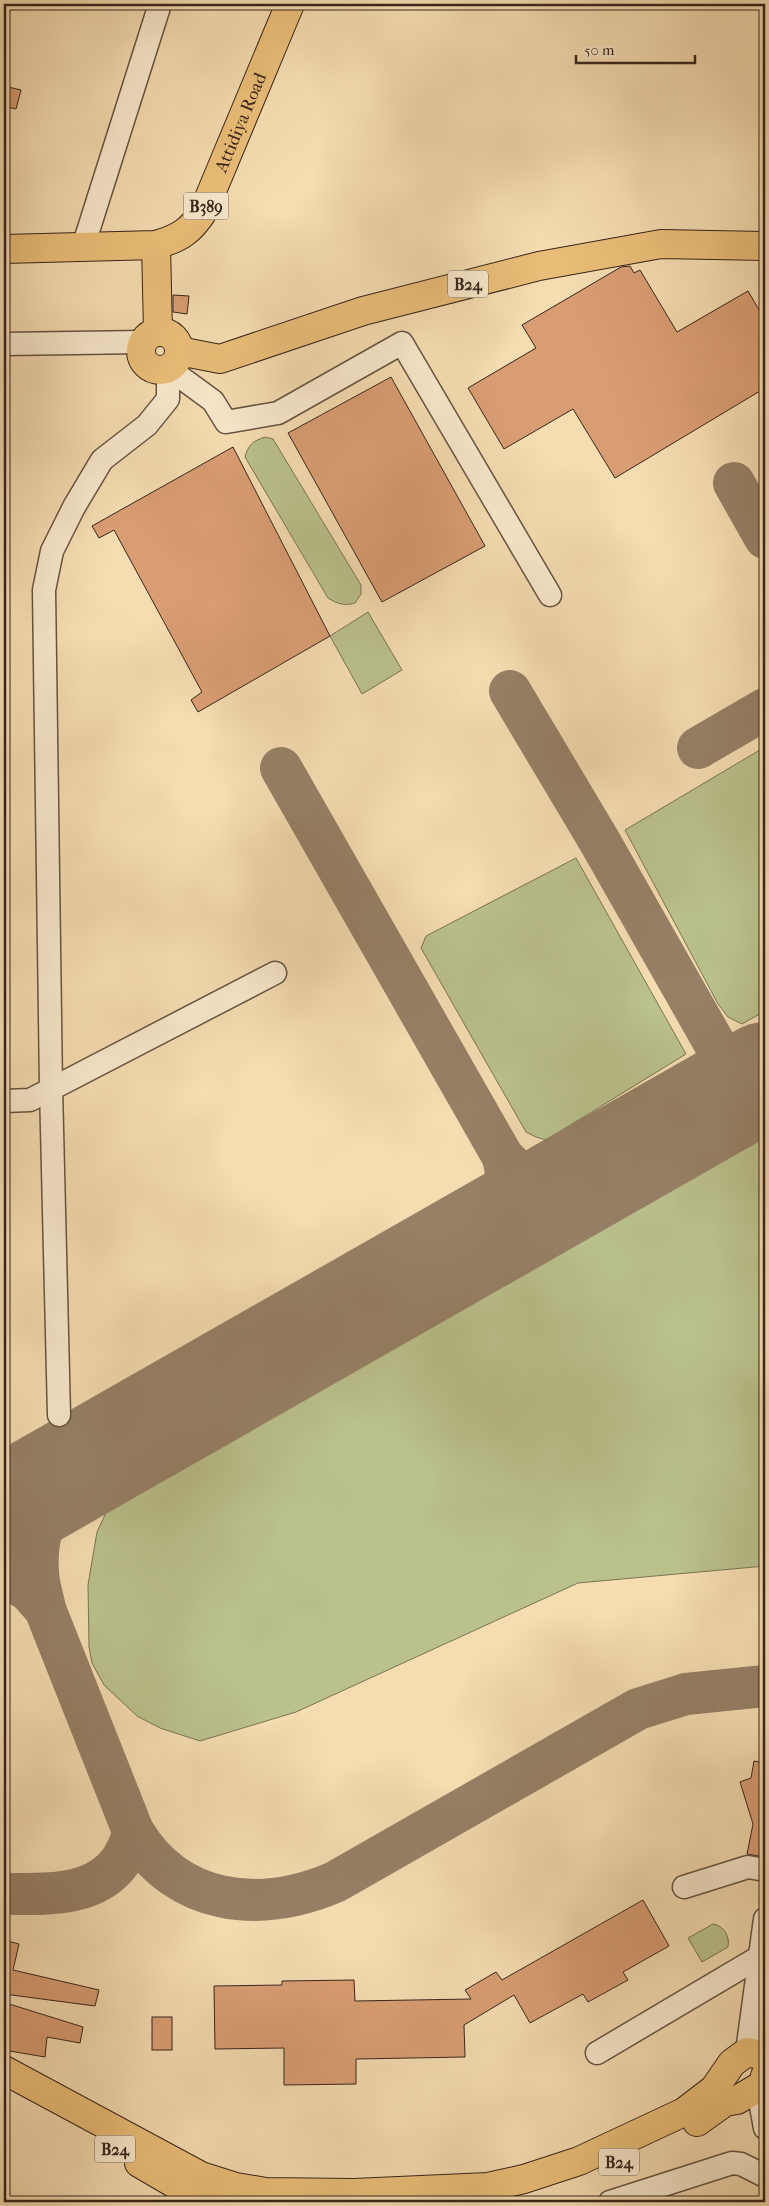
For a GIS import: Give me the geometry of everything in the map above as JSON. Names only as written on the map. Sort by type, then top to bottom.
[{"type":"main road","name":"Attidiya Road","points":[[4,249],[156,245],[175,240],[194,226],[204,210],[290,4]]},
{"type":"main road","name":"B24","points":[[174,360],[220,359],[363,311],[539,266],[661,244],[765,246]]},
{"type":"main road","points":[[156,245],[150,337],[169,334],[175,339],[174,360]]},
{"type":"main road","name":"B24","points":[[726,2097],[732,2063],[761,2067]]},
{"type":"main road","name":"B24","points":[[504,2202],[593,2173],[678,2136],[761,2067]]},
{"type":"main road","name":"B24","points":[[4,2070],[201,2176],[236,2187],[266,2192],[354,2193],[488,2187],[524,2179],[579,2161],[634,2137],[684,2112],[726,2097]]},
{"type":"main road","name":"B24","points":[[4,2085],[180,2186],[231,2202]]},
{"type":"street","points":[[83,247],[160,4]]},
{"type":"street","points":[[4,344],[150,337]]},
{"type":"street","points":[[174,360],[213,401],[226,422],[278,412],[402,343],[550,595]]},
{"type":"street","points":[[59,1415],[51,1088],[44,590],[52,551],[74,507],[102,460],[147,425],[168,399],[174,360]]},
{"type":"street","points":[[4,1101],[30,1100],[275,974]]},
{"type":"street","points":[[684,1887],[748,1867],[765,1870]]},
{"type":"street","points":[[765,1919],[761,1956],[760,2101],[765,2129]]},
{"type":"street","points":[[597,2054],[761,1956]]},
{"type":"street","points":[[726,2097],[765,2129]]},
{"type":"street","points":[[610,2202],[732,2163],[741,2164],[765,2176]]},
{"type":"green space","points":[[265,437],[273,439],[361,585],[361,594],[355,603],[341,604],[328,598],[245,457],[252,444]]},
{"type":"green space","points":[[368,612],[402,670],[362,694],[330,636]]},
{"type":"green space","points":[[765,747],[765,1011],[742,1024],[728,1017],[718,1004],[625,830]]},
{"type":"green space","points":[[576,858],[686,1054],[546,1140],[526,1132],[421,948],[426,936]]},
{"type":"green space","points":[[765,1137],[765,1566],[578,1583],[296,1712],[200,1741],[160,1728],[137,1716],[104,1685],[92,1663],[89,1647],[88,1585],[97,1532],[110,1504]]},
{"type":"green space","points":[[713,1924],[725,1932],[728,1939],[728,1947],[702,1962],[688,1938]]},
{"type":"building","points":[[4,86],[21,90],[16,109],[4,106]]},
{"type":"building","points":[[630,266],[634,273],[640,270],[677,332],[748,291],[765,320],[765,388],[615,478],[573,409],[504,449],[468,388],[536,348],[522,325],[621,267]]},
{"type":"building","points":[[173,295],[189,296],[187,314],[173,312]]},
{"type":"building","points":[[391,377],[485,546],[382,602],[288,433]]},
{"type":"building","points":[[233,447],[330,636],[198,712],[191,700],[202,692],[114,530],[99,538],[92,526]]},
{"type":"building","points":[[754,1761],[765,1763],[765,1857],[747,1854],[753,1824],[740,1782],[751,1778]]},
{"type":"building","points":[[643,1900],[669,1946],[623,1972],[628,1980],[588,2002],[583,1994],[530,2023],[514,1995],[464,2025],[465,2057],[356,2059],[356,2084],[284,2085],[284,2048],[215,2049],[214,1986],[282,1985],[282,1981],[354,1980],[355,2001],[471,1999],[465,1990],[496,1972],[502,1980]]},
{"type":"building","points":[[4,1940],[19,1944],[13,1970],[99,1990],[95,2006],[4,1994]]},
{"type":"building","points":[[6,2003],[83,2027],[80,2043],[47,2037],[45,2057],[4,2050]]},
{"type":"building","points":[[152,2017],[172,2017],[172,2050],[152,2050]]},
{"type":"taxiway","points":[[734,483],[765,538]]},
{"type":"taxiway","points":[[510,691],[600,842],[741,1090]]},
{"type":"taxiway","points":[[698,748],[765,709]]},
{"type":"taxiway","points":[[281,768],[503,1157],[523,1174],[542,1181],[564,1182],[589,1177]]},
{"type":"taxiway","points":[[472,1244],[490,1224],[505,1195],[506,1171],[503,1157]]},
{"type":"taxiway","points":[[45,1609],[38,1571],[40,1534],[53,1505],[62,1492],[99,1456]]},
{"type":"taxiway","points":[[4,1575],[30,1592],[45,1609],[133,1831],[151,1856],[173,1875],[196,1889],[222,1897],[250,1900],[278,1898],[307,1892],[335,1882],[638,1709],[686,1694],[765,1686]]},
{"type":"taxiway","points":[[4,1894],[69,1891],[98,1881],[111,1872],[122,1859],[133,1831]]},
{"type":"runway","points":[[4,1510],[765,1076]]}]
